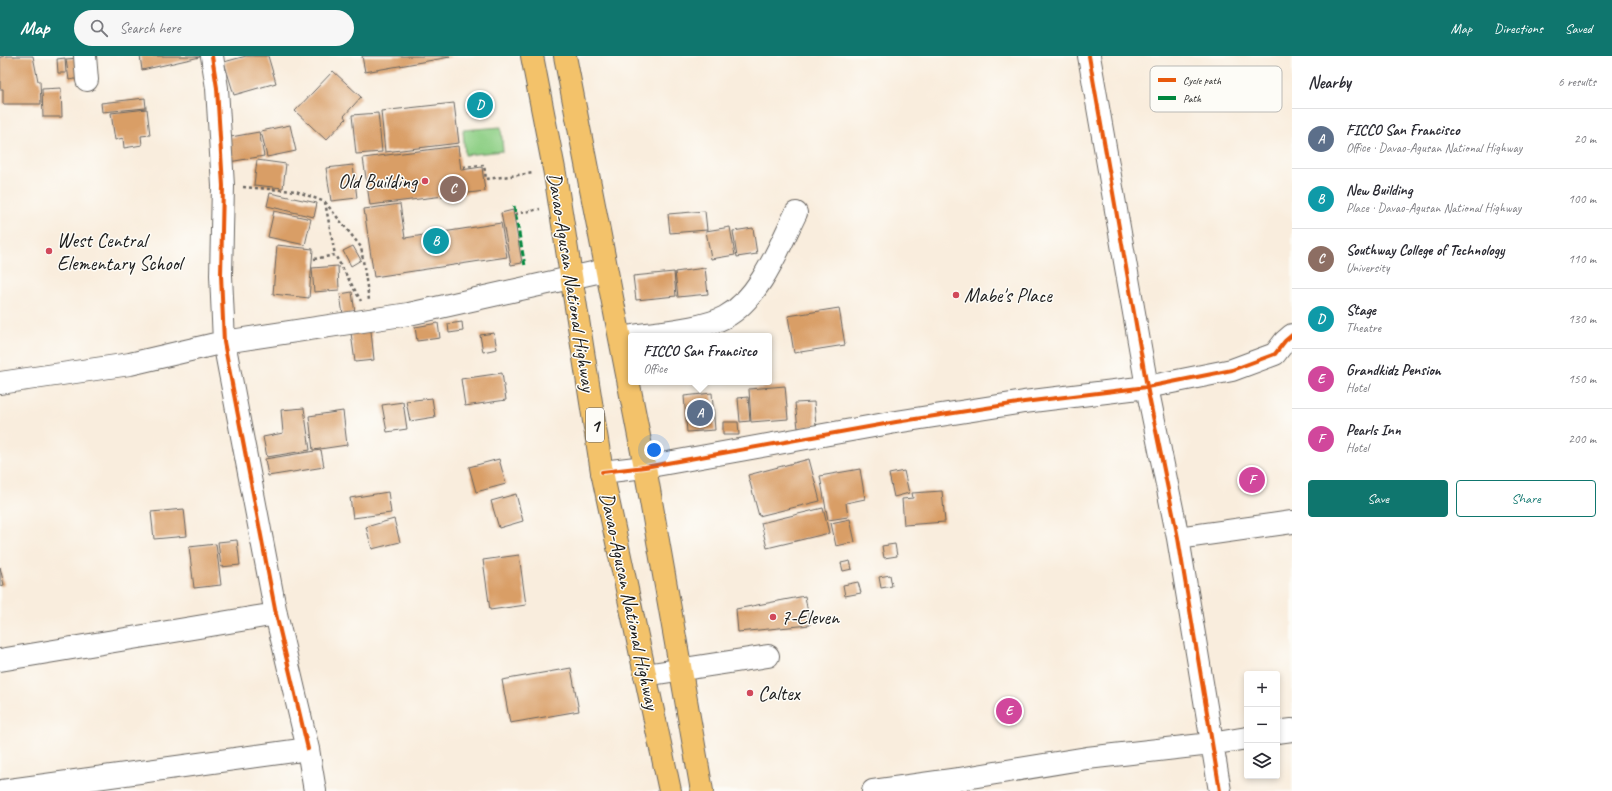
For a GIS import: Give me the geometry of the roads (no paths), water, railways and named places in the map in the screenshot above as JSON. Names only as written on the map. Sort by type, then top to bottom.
[{"type":"highway","name":"Davao-Agusan National Highway","points":[[532,56],[554,171],[602,472],[670,791]]},
{"type":"highway","name":"Davao-Agusan National Highway","points":[[564,56],[606,270],[628,337]]},
{"type":"highway","name":"Davao-Agusan National Highway","points":[[634,385],[645,467],[702,791]]},
{"type":"street","points":[[85,56],[87,80]]},
{"type":"street","points":[[212,56],[216,88],[223,186],[221,275],[224,342],[276,614],[308,749],[314,791]]},
{"type":"street","points":[[1089,56],[1147,386],[1178,538],[1220,791]]},
{"type":"street","points":[[651,333],[704,324],[725,317],[744,302],[760,282],[796,213]]},
{"type":"street","points":[[0,383],[130,364],[224,342],[371,318],[409,314],[606,270]]},
{"type":"street","points":[[602,472],[645,467],[903,420],[1147,386],[1232,370],[1274,354],[1292,335]]},
{"type":"street","points":[[1178,538],[1292,522]]},
{"type":"street","points":[[0,660],[276,614]]},
{"type":"street","points":[[645,676],[768,656]]},
{"type":"street","points":[[1280,732],[1292,730]]},
{"type":"street","points":[[873,791],[959,779],[1087,758],[1211,744],[1244,738]]},
{"type":"street","points":[[2,791],[308,749]]},
{"type":"place","name":"Stage","points":[[480,105]]},
{"type":"place","name":"Old Building","points":[[425,181]]},
{"type":"place","name":"Southway College of Technology","points":[[453,189]]},
{"type":"place","name":"New Building","points":[[436,241]]},
{"type":"place","name":"West Central Elementary School","points":[[49,251]]},
{"type":"place","name":"Mabe's Place","points":[[956,295]]},
{"type":"place","name":"FICCO San Francisco","points":[[700,413]]},
{"type":"place","name":"Pearls Inn","points":[[1252,480]]},
{"type":"place","name":"7-Eleven","points":[[773,617]]},
{"type":"place","name":"Caltex","points":[[750,693]]},
{"type":"place","name":"Grandkidz Pension","points":[[1009,711]]}]
